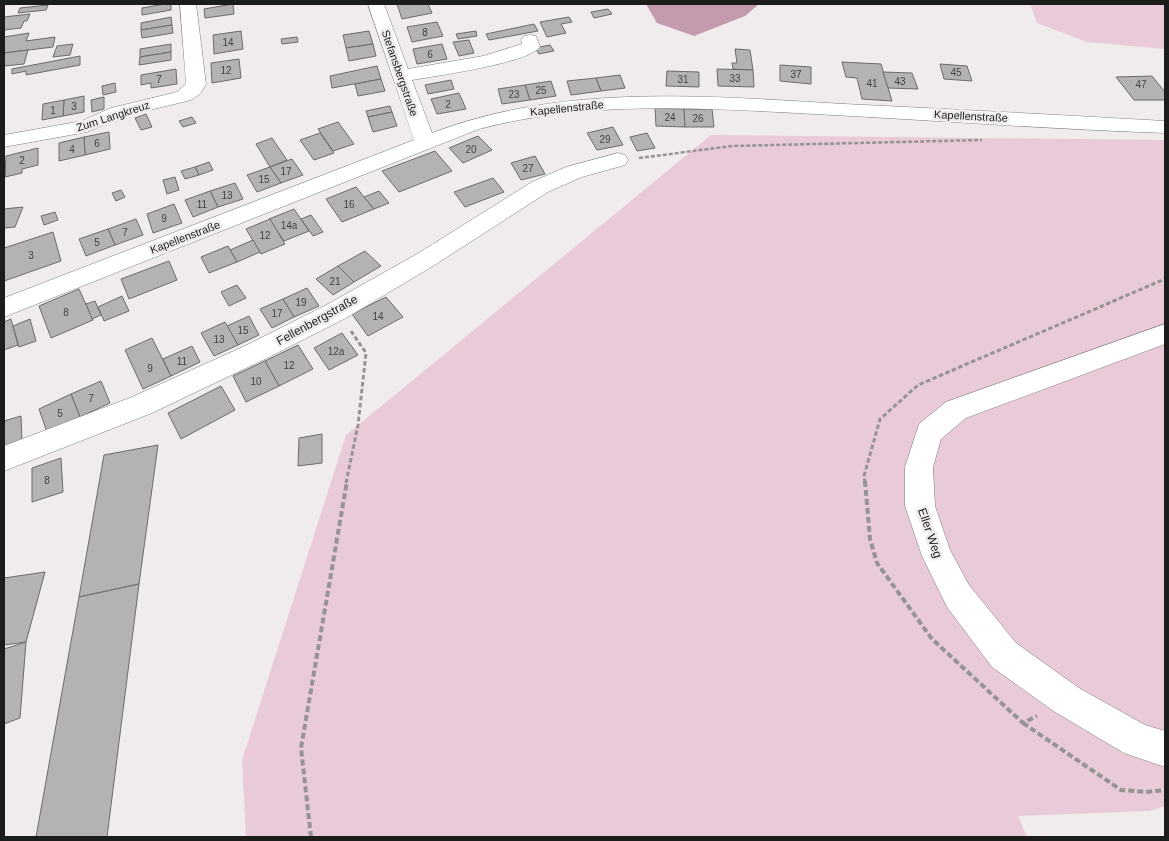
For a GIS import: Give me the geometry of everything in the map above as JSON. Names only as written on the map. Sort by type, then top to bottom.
[{"type":"street","name":"Zum Langkreuz","points":[[4,141],[87,126],[118,112],[184,96],[193,90],[196,84],[188,4]]},
{"type":"street","name":"Stefansbergstraße","points":[[376,4],[425,143]]},
{"type":"street","points":[[401,76],[475,65],[502,58],[531,47],[530,40]]},
{"type":"street","name":"Kapellenstraße","points":[[4,308],[425,143],[500,117],[534,111],[639,102],[702,102],[1165,127]]},
{"type":"street","name":"Fellenbergstraße","points":[[4,459],[142,405],[256,352],[338,310],[425,260],[540,187],[574,172],[618,160]]},
{"type":"street","name":"Eller Weg","points":[[1165,334],[956,410],[929,432],[919,467],[920,506],[937,556],[958,596],[1004,655],[1066,700],[1136,740],[1165,749]]},
{"type":"path","points":[[618,160],[732,146],[991,140]]},
{"type":"path","points":[[1165,278],[918,385],[880,418],[864,476],[870,539],[877,563],[932,639],[1023,723],[1121,790],[1146,792],[1165,790]]},
{"type":"path","points":[[311,837],[301,748],[343,500],[358,425],[366,353],[338,310]]},
{"type":"path","points":[[1023,723],[1066,700]]},
{"type":"shaded area","points":[[646,4],[759,4],[745,16],[694,36],[657,23]]},
{"type":"shaded area","points":[[1030,4],[1165,4],[1165,49],[1087,42],[1037,23]]},
{"type":"shaded area","points":[[711,135],[1165,140],[1165,806],[1149,811],[1018,816],[1027,837],[246,837],[242,760],[346,435]]},
{"type":"building","points":[[171,4],[171,10],[142,15],[142,8]]},
{"type":"building","points":[[233,4],[234,14],[205,18],[204,9]]},
{"type":"building","points":[[397,4],[428,4],[432,13],[402,19]]},
{"type":"building","points":[[48,5],[46,10],[18,13],[20,8]]},
{"type":"building","points":[[608,9],[612,14],[594,18],[591,12]]},
{"type":"building","points":[[30,14],[21,28],[4,30],[4,17]]},
{"type":"building","points":[[171,17],[172,25],[141,30],[141,23]]},
{"type":"building","points":[[569,17],[572,22],[561,24],[566,33],[547,37],[540,22]]},
{"type":"building","points":[[437,22],[443,36],[412,42],[407,27]]},
{"type":"building","points":[[534,24],[538,31],[489,40],[486,34]]},
{"type":"building","points":[[172,25],[173,33],[142,38],[141,30]]},
{"type":"building","points":[[241,31],[243,49],[214,54],[213,35]]},
{"type":"building","points":[[369,31],[373,44],[346,48],[343,35]]},
{"type":"building","points":[[476,31],[477,36],[458,39],[456,34]]},
{"type":"building","points":[[29,33],[26,41],[55,37],[53,47],[4,53],[4,37]]},
{"type":"building","points":[[297,37],[298,42],[282,44],[281,39]]},
{"type":"building","points":[[469,40],[474,53],[459,56],[453,42]]},
{"type":"building","points":[[73,44],[70,55],[53,57],[57,46]]},
{"type":"building","points":[[171,44],[171,52],[140,57],[140,49]]},
{"type":"building","points":[[373,44],[376,56],[349,61],[346,48]]},
{"type":"building","points":[[442,44],[447,59],[417,64],[413,49]]},
{"type":"building","points":[[550,45],[554,51],[539,54],[535,48]]},
{"type":"building","points":[[735,49],[750,50],[753,70],[733,69],[732,63],[737,63]]},
{"type":"building","points":[[28,50],[24,64],[4,66],[4,53]]},
{"type":"building","points":[[171,52],[171,60],[139,65],[140,57]]},
{"type":"building","points":[[80,56],[80,65],[26,75],[26,71],[12,74],[12,69]]},
{"type":"building","points":[[239,59],[241,78],[212,83],[211,63]]},
{"type":"building","points":[[842,62],[881,64],[892,101],[862,99],[857,78],[846,77]]},
{"type":"building","points":[[940,64],[967,66],[972,81],[944,79]]},
{"type":"building","points":[[780,65],[811,67],[811,84],[780,81]]},
{"type":"building","points":[[377,66],[381,79],[332,88],[330,76]]},
{"type":"building","points":[[176,69],[177,84],[151,88],[151,83],[141,85],[141,75]]},
{"type":"building","points":[[717,69],[753,70],[754,87],[718,86]]},
{"type":"building","points":[[667,71],[699,72],[699,87],[666,86]]},
{"type":"building","points":[[883,72],[912,73],[918,89],[888,88]]},
{"type":"building","points":[[620,75],[625,88],[601,91],[596,78]]},
{"type":"building","points":[[1152,76],[1165,92],[1165,100],[1134,100],[1116,77]]},
{"type":"building","points":[[596,78],[601,91],[571,95],[567,81]]},
{"type":"building","points":[[381,79],[385,91],[358,96],[355,84]]},
{"type":"building","points":[[451,80],[454,89],[428,94],[425,85]]},
{"type":"building","points":[[551,81],[556,96],[530,100],[525,85]]},
{"type":"building","points":[[115,83],[116,92],[103,95],[102,86]]},
{"type":"building","points":[[525,85],[530,100],[502,104],[498,89]]},
{"type":"building","points":[[459,93],[466,109],[437,114],[431,99]]},
{"type":"building","points":[[84,96],[84,112],[63,116],[64,100]]},
{"type":"building","points":[[104,97],[104,109],[92,112],[91,100]]},
{"type":"building","points":[[64,100],[63,116],[42,120],[43,104]]},
{"type":"building","points":[[390,106],[392,112],[368,117],[366,111]]},
{"type":"building","points":[[655,108],[684,109],[685,127],[656,126]]},
{"type":"building","points":[[684,109],[712,109],[714,127],[685,127]]},
{"type":"building","points":[[392,112],[397,126],[373,132],[368,117]]},
{"type":"building","points":[[146,114],[152,127],[141,130],[135,118]]},
{"type":"building","points":[[192,117],[196,123],[183,127],[179,121]]},
{"type":"building","points":[[338,122],[354,144],[333,151],[318,129]]},
{"type":"building","points":[[613,127],[623,145],[597,150],[587,133]]},
{"type":"building","points":[[109,132],[110,149],[85,155],[84,137]]},
{"type":"building","points":[[320,133],[334,153],[314,160],[300,140]]},
{"type":"building","points":[[647,133],[655,148],[637,151],[630,137]]},
{"type":"building","points":[[478,136],[492,150],[463,163],[449,148]]},
{"type":"building","points":[[84,137],[85,155],[59,161],[59,143]]},
{"type":"building","points":[[272,138],[287,160],[270,167],[256,144]]},
{"type":"building","points":[[38,148],[38,165],[22,169],[22,173],[5,177],[6,156]]},
{"type":"building","points":[[435,151],[452,171],[399,192],[382,171]]},
{"type":"building","points":[[535,156],[545,174],[521,180],[511,163]]},
{"type":"building","points":[[292,159],[303,175],[281,183],[270,167]]},
{"type":"building","points":[[209,162],[213,170],[199,175],[195,167]]},
{"type":"building","points":[[195,167],[199,175],[185,179],[181,171]]},
{"type":"building","points":[[270,167],[281,183],[257,192],[247,175]]},
{"type":"building","points":[[175,177],[179,190],[167,194],[163,180]]},
{"type":"building","points":[[493,178],[504,192],[465,207],[454,192]]},
{"type":"building","points":[[235,183],[243,199],[218,207],[210,191]]},
{"type":"building","points":[[356,187],[374,209],[342,222],[326,199]]},
{"type":"building","points":[[121,190],[125,197],[116,201],[112,193]]},
{"type":"building","points":[[210,191],[218,207],[193,217],[185,200]]},
{"type":"building","points":[[379,191],[389,203],[374,209],[364,197]]},
{"type":"building","points":[[174,204],[182,223],[153,233],[147,214]]},
{"type":"building","points":[[23,207],[15,227],[4,228],[4,209]]},
{"type":"building","points":[[294,209],[309,231],[284,241],[269,219]]},
{"type":"building","points":[[55,212],[58,220],[44,225],[41,216]]},
{"type":"building","points":[[311,215],[323,232],[313,236],[301,219]]},
{"type":"building","points":[[136,219],[143,235],[115,245],[108,229]]},
{"type":"building","points":[[270,219],[285,244],[261,254],[246,229]]},
{"type":"building","points":[[108,229],[115,245],[86,256],[79,239]]},
{"type":"building","points":[[53,232],[61,261],[4,281],[4,248]]},
{"type":"building","points":[[253,240],[260,252],[237,262],[230,250]]},
{"type":"building","points":[[228,246],[237,262],[209,273],[201,257]]},
{"type":"building","points":[[365,251],[381,266],[354,282],[338,266]]},
{"type":"building","points":[[169,261],[177,280],[129,299],[121,279]]},
{"type":"building","points":[[338,266],[354,282],[333,295],[316,279]]},
{"type":"building","points":[[237,285],[246,298],[229,306],[221,292]]},
{"type":"building","points":[[307,288],[319,306],[294,317],[283,299]]},
{"type":"building","points":[[79,289],[93,320],[51,338],[39,306]]},
{"type":"building","points":[[122,296],[129,311],[104,321],[98,307]]},
{"type":"building","points":[[386,297],[403,317],[368,336],[352,314]]},
{"type":"building","points":[[283,299],[294,317],[272,328],[260,309]]},
{"type":"building","points":[[95,301],[101,315],[92,319],[86,304]]},
{"type":"building","points":[[249,316],[259,335],[238,345],[227,326]]},
{"type":"building","points":[[11,319],[18,345],[4,350],[4,322]]},
{"type":"building","points":[[30,319],[36,341],[19,347],[13,326]]},
{"type":"building","points":[[225,322],[238,345],[214,356],[201,333]]},
{"type":"building","points":[[342,333],[358,355],[329,370],[314,348]]},
{"type":"building","points":[[152,338],[171,376],[143,389],[125,350]]},
{"type":"building","points":[[298,345],[313,369],[279,386],[265,361]]},
{"type":"building","points":[[192,346],[200,362],[171,376],[163,359]]},
{"type":"building","points":[[265,361],[279,386],[246,402],[233,376]]},
{"type":"building","points":[[101,381],[110,403],[80,417],[71,394]]},
{"type":"building","points":[[221,386],[235,410],[181,439],[168,413]]},
{"type":"building","points":[[71,394],[80,417],[47,432],[39,409]]},
{"type":"building","points":[[21,416],[22,442],[4,448],[4,421]]},
{"type":"building","points":[[322,434],[322,463],[298,466],[299,438]]},
{"type":"building","points":[[158,445],[139,584],[79,597],[104,455]]},
{"type":"building","points":[[61,458],[63,492],[32,502],[32,468]]},
{"type":"building","points":[[45,572],[26,642],[4,645],[4,578]]},
{"type":"building","points":[[139,584],[107,837],[36,837],[79,597]]},
{"type":"building","points":[[26,642],[20,718],[4,724],[4,649]]}]
